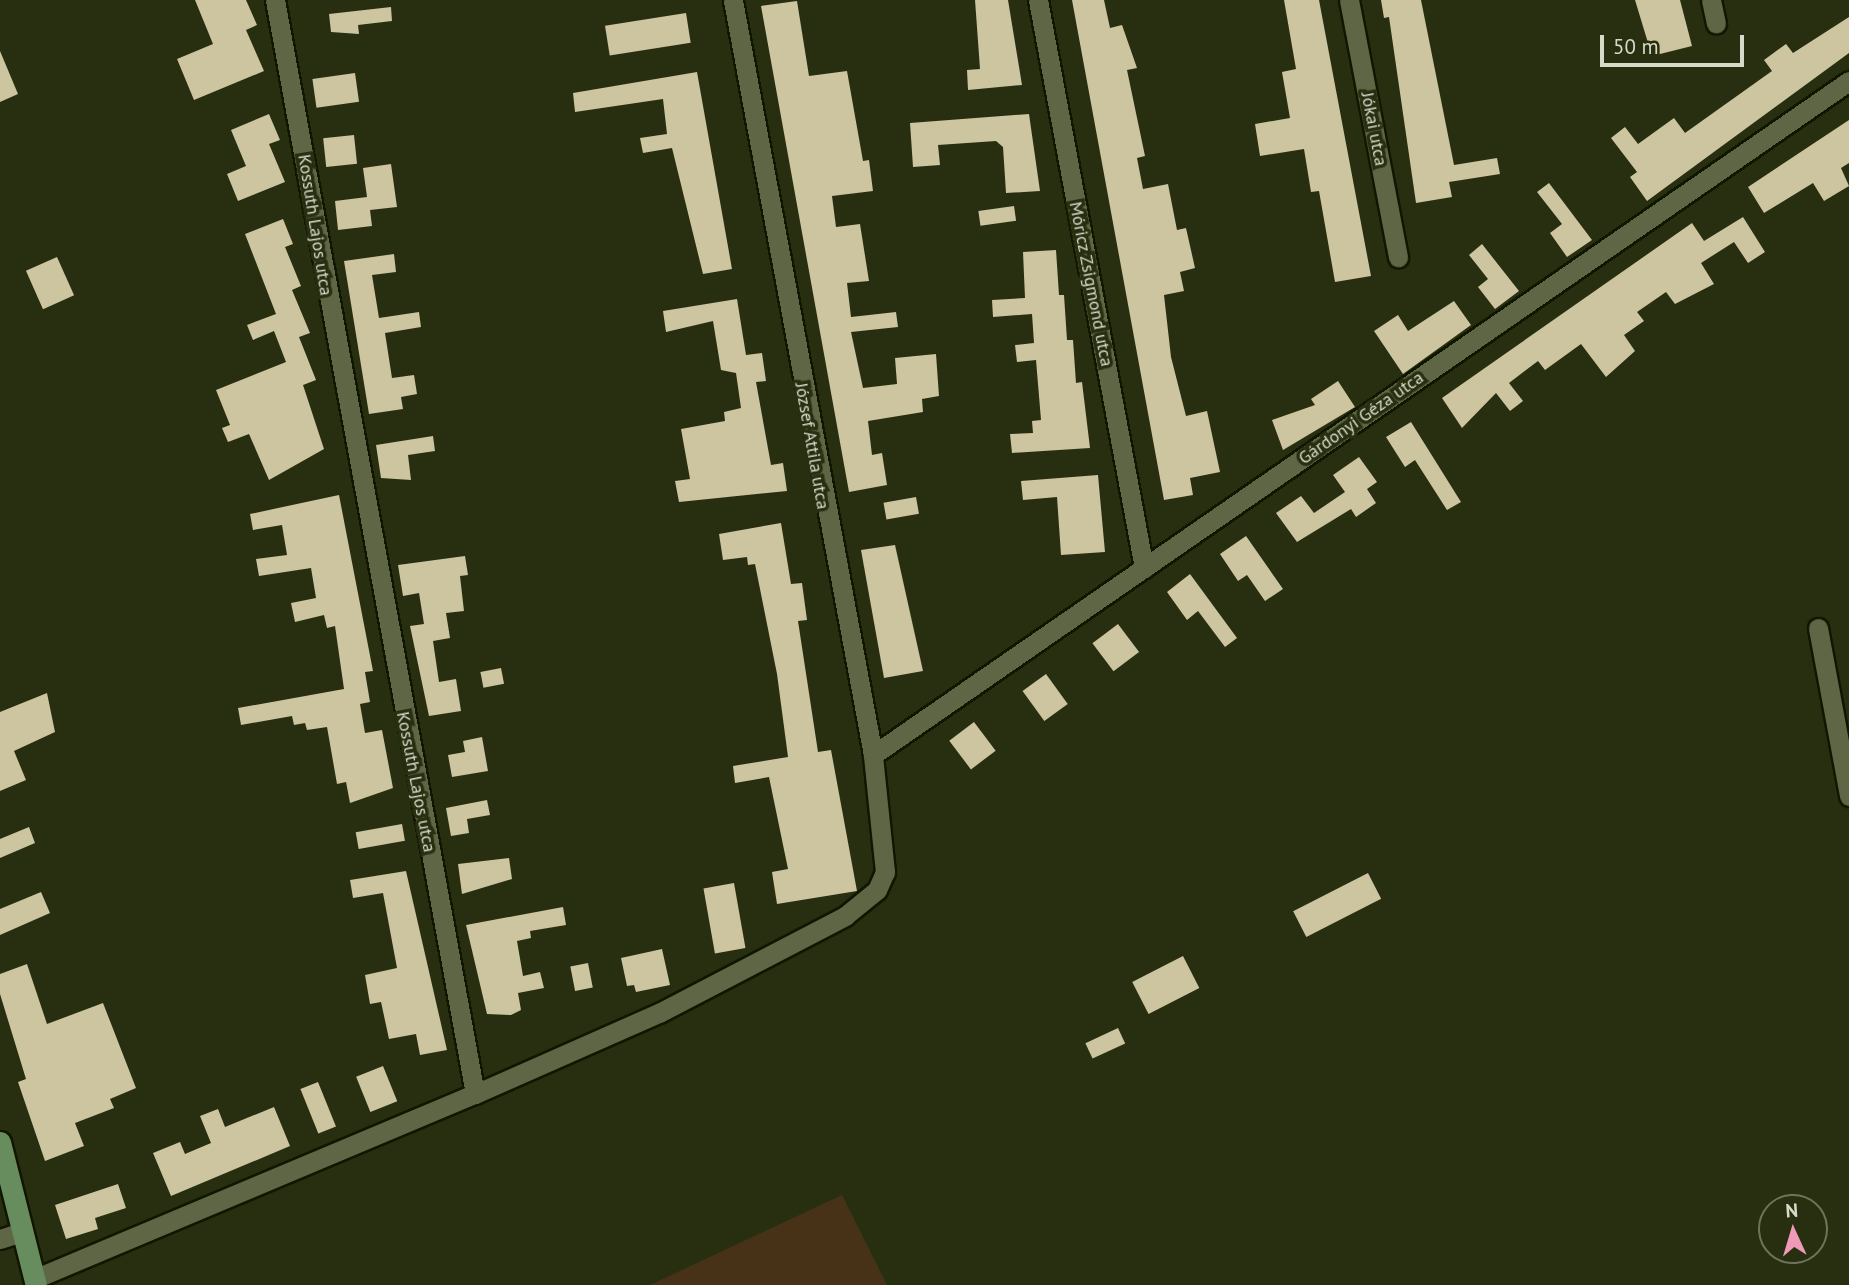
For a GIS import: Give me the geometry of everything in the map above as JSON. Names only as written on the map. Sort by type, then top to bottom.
[{"type":"main road","points":[[0,1142],[35,1282]]},
{"type":"street","name":"Kossuth Lajos utca","points":[[275,0],[475,1094]]},
{"type":"street","name":"József Attila utca","points":[[475,1094],[683,1000],[845,916],[877,890],[887,843],[873,755],[733,0]]},
{"type":"street","name":"Móricz Zsigmond utca","points":[[1038,0],[1144,568]]},
{"type":"street","name":"Jókai utca","points":[[1349,0],[1398,257]]},
{"type":"street","points":[[1711,0],[1716,23]]},
{"type":"street","name":"Gárdonyi Géza utca","points":[[873,755],[1849,81]]},
{"type":"street","points":[[1818,628],[1849,796]]},
{"type":"street","points":[[35,1282],[475,1094]]},
{"type":"street","points":[[0,1239],[22,1232]]},
{"type":"shaded area","points":[[842,1195],[887,1285],[650,1285]]},
{"type":"building","points":[[195,0],[246,0],[257,25],[246,30],[264,71],[194,100],[177,59],[213,44]]},
{"type":"building","points":[[975,0],[1008,0],[1022,85],[968,90],[967,70],[980,69]]},
{"type":"building","points":[[1072,0],[1104,0],[1110,28],[1122,25],[1137,68],[1127,70],[1145,156],[1137,158],[1143,189],[1168,184],[1177,230],[1186,228],[1195,268],[1180,272],[1184,291],[1164,295],[1171,357],[1186,416],[1207,411],[1220,472],[1190,478],[1193,495],[1164,500]]},
{"type":"building","points":[[1284,0],[1319,0],[1371,276],[1335,282],[1319,191],[1311,192],[1304,149],[1260,156],[1255,124],[1290,118],[1282,72],[1296,69]]},
{"type":"building","points":[[1381,0],[1421,0],[1454,165],[1497,158],[1500,174],[1449,182],[1452,197],[1416,203],[1389,17],[1384,18]]},
{"type":"building","points":[[1635,0],[1680,0],[1692,46],[1652,56]]},
{"type":"building","points":[[797,1],[809,76],[847,71],[863,161],[869,160],[873,191],[832,196],[836,227],[860,224],[869,281],[847,283],[851,317],[896,312],[898,327],[851,332],[863,388],[897,384],[895,358],[936,354],[939,396],[922,399],[923,412],[868,421],[872,455],[882,453],[887,485],[849,492],[761,6]]},
{"type":"building","points":[[391,7],[392,21],[358,25],[359,34],[331,32],[329,14]]},
{"type":"building","points":[[686,13],[691,43],[610,55],[605,26]]},
{"type":"building","points":[[1849,17],[1849,53],[1647,201],[1630,177],[1637,172],[1611,138],[1625,127],[1638,144],[1674,118],[1685,133],[1772,71],[1764,60],[1786,44],[1793,53]]},
{"type":"building","points":[[0,51],[18,94],[0,102]]},
{"type":"building","points":[[697,72],[732,269],[703,274],[672,148],[643,153],[640,138],[667,134],[663,99],[575,112],[573,93]]},
{"type":"building","points":[[355,73],[359,102],[316,108],[312,79]]},
{"type":"building","points":[[269,114],[280,140],[269,144],[285,182],[238,201],[227,174],[246,166],[231,130]]},
{"type":"building","points":[[1029,114],[1040,191],[1006,193],[1003,147],[996,141],[938,145],[940,165],[913,167],[910,123]]},
{"type":"building","points":[[1849,120],[1849,163],[1841,168],[1849,186],[1824,201],[1813,183],[1764,213],[1748,187]]},
{"type":"building","points":[[354,135],[357,164],[326,167],[323,138]]},
{"type":"building","points":[[391,164],[397,207],[370,210],[372,226],[338,230],[335,201],[367,197],[363,168]]},
{"type":"building","points":[[1549,183],[1592,240],[1567,257],[1550,233],[1562,224],[1537,192]]},
{"type":"building","points":[[1014,206],[1016,221],[980,226],[978,211]]},
{"type":"building","points":[[1743,217],[1765,252],[1748,263],[1734,242],[1701,263],[1714,284],[1675,304],[1666,292],[1637,312],[1644,321],[1624,335],[1635,351],[1606,377],[1581,344],[1545,370],[1538,361],[1509,383],[1523,401],[1510,411],[1496,393],[1462,428],[1442,398],[1692,223],[1704,241]]},
{"type":"building","points":[[283,219],[293,244],[285,247],[301,286],[292,290],[310,333],[299,337],[316,380],[303,385],[324,449],[269,480],[249,434],[228,442],[222,428],[230,425],[216,390],[286,362],[274,331],[253,340],[247,325],[276,314],[245,234]]},
{"type":"building","points":[[1482,244],[1519,291],[1495,309],[1478,287],[1488,279],[1469,255]]},
{"type":"building","points":[[1056,250],[1059,295],[1064,295],[1067,340],[1073,340],[1076,383],[1082,382],[1090,448],[1012,453],[1010,434],[1033,433],[1032,421],[1041,420],[1036,360],[1017,362],[1015,345],[1034,343],[1032,314],[993,317],[992,300],[1025,298],[1023,252]]},
{"type":"building","points":[[394,254],[396,272],[372,275],[379,318],[419,312],[421,327],[385,333],[392,378],[414,375],[417,394],[401,397],[403,409],[369,414],[344,261]]},
{"type":"building","points":[[57,257],[74,295],[43,309],[26,271]]},
{"type":"building","points":[[737,299],[746,355],[762,353],[766,381],[756,382],[771,465],[783,463],[787,491],[679,502],[675,481],[690,479],[681,429],[725,421],[724,412],[741,408],[736,373],[721,370],[713,321],[666,332],[663,311]]},
{"type":"building","points":[[1454,301],[1471,325],[1403,374],[1374,331],[1398,315],[1408,331]]},
{"type":"building","points":[[1338,381],[1355,407],[1283,450],[1272,420],[1315,405],[1311,399]]},
{"type":"building","points":[[1411,422],[1461,502],[1447,510],[1415,460],[1405,467],[1386,437]]},
{"type":"building","points":[[433,436],[435,451],[408,455],[411,480],[381,478],[376,445]]},
{"type":"building","points":[[1359,457],[1377,482],[1367,489],[1376,503],[1356,517],[1351,509],[1297,542],[1276,513],[1301,496],[1314,513],[1345,492],[1333,475]]},
{"type":"building","points":[[1098,475],[1105,552],[1061,555],[1057,497],[1023,500],[1021,481]]},
{"type":"building","points":[[339,495],[373,671],[365,672],[370,702],[360,704],[365,733],[382,730],[393,788],[350,803],[346,782],[337,784],[327,727],[307,730],[305,723],[294,725],[292,716],[241,725],[238,708],[344,689],[335,626],[327,628],[324,615],[295,622],[291,603],[316,598],[311,568],[259,576],[256,559],[287,555],[282,525],[253,530],[250,514]]},
{"type":"building","points":[[916,497],[919,514],[886,519],[884,503]]},
{"type":"building","points":[[781,523],[791,584],[802,583],[807,620],[798,621],[818,752],[831,750],[857,891],[777,904],[772,872],[788,869],[769,777],[735,783],[733,766],[788,757],[777,674],[755,564],[748,565],[747,557],[723,560],[719,534]]},
{"type":"building","points":[[1246,536],[1283,589],[1265,601],[1247,575],[1238,581],[1220,554]]},
{"type":"building","points":[[895,545],[923,671],[884,678],[861,550]]},
{"type":"building","points":[[465,556],[468,575],[460,576],[464,611],[446,613],[450,638],[433,641],[439,682],[456,679],[461,711],[429,716],[410,626],[424,624],[419,593],[403,596],[398,565]]},
{"type":"building","points":[[1190,574],[1237,638],[1225,647],[1198,611],[1187,620],[1167,592]]},
{"type":"building","points":[[1118,624],[1139,652],[1114,671],[1092,643]]},
{"type":"building","points":[[501,668],[504,684],[483,688],[480,672]]},
{"type":"building","points":[[1046,674],[1068,704],[1044,721],[1023,691]]},
{"type":"building","points":[[47,693],[55,732],[14,751],[26,780],[0,791],[0,712]]},
{"type":"building","points":[[974,722],[996,751],[971,769],[949,741]]},
{"type":"building","points":[[482,737],[488,771],[452,777],[448,755],[465,752],[463,741]]},
{"type":"building","points":[[487,800],[490,815],[467,819],[469,833],[451,836],[446,808]]},
{"type":"building","points":[[402,824],[405,841],[359,849],[356,832]]},
{"type":"building","points":[[29,827],[35,843],[0,858],[0,839]]},
{"type":"building","points":[[509,858],[512,879],[462,894],[458,864]]},
{"type":"building","points":[[406,871],[447,1050],[420,1055],[416,1034],[389,1039],[381,1002],[370,1004],[365,975],[397,968],[383,893],[353,898],[350,880]]},
{"type":"building","points":[[1368,873],[1381,899],[1306,937],[1293,911]]},
{"type":"building","points":[[734,883],[745,948],[715,953],[703,888]]},
{"type":"building","points":[[41,892],[50,913],[0,935],[0,909]]},
{"type":"building","points":[[563,907],[566,925],[530,931],[531,938],[517,941],[523,976],[540,972],[544,988],[518,993],[521,1010],[511,1015],[487,1014],[466,925]]},
{"type":"building","points":[[662,949],[670,985],[636,992],[634,985],[627,986],[621,958]]},
{"type":"building","points":[[1183,956],[1199,988],[1149,1014],[1132,982]]},
{"type":"building","points":[[588,963],[593,988],[575,991],[570,966]]},
{"type":"building","points":[[27,964],[47,1024],[103,1003],[136,1088],[110,1099],[114,1108],[75,1123],[84,1146],[45,1161],[18,1082],[26,1079],[0,994],[0,974]]},
{"type":"building","points":[[1118,1028],[1125,1043],[1093,1059],[1085,1043]]},
{"type":"building","points":[[383,1066],[397,1101],[370,1112],[356,1077]]},
{"type":"building","points":[[318,1082],[336,1127],[318,1134],[300,1089]]},
{"type":"building","points":[[274,1107],[290,1146],[171,1196],[153,1153],[180,1142],[185,1154],[211,1143],[200,1116],[218,1109],[225,1127]]},
{"type":"building","points":[[118,1184],[126,1208],[95,1218],[98,1229],[66,1239],[55,1205]]}]
